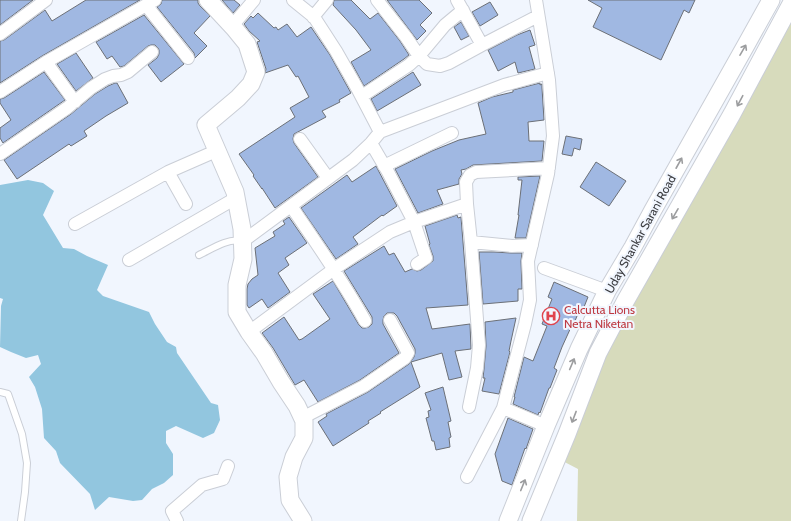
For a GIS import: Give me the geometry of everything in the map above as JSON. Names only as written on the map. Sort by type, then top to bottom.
[{"type":"street","points":[[0,34],[46,0]]},
{"type":"street","points":[[208,0],[247,44],[256,72],[247,89],[206,125],[236,198],[242,229],[243,260],[236,285],[237,312],[298,406],[304,420],[304,438],[294,457],[288,477],[290,500],[299,520]]},
{"type":"street","points":[[232,26],[254,0]]},
{"type":"street","points":[[293,0],[313,17],[336,51],[362,96],[380,132]]},
{"type":"street","points":[[313,17],[327,0]]},
{"type":"street","points":[[377,0],[426,64],[440,66],[449,63],[538,16]]},
{"type":"street","points":[[467,477],[503,408],[530,300],[528,261],[549,168],[553,136],[548,73],[536,0]]},
{"type":"street","name":"Uday Shankar Sarani Road","points":[[508,521],[579,349],[607,291],[770,0]]},
{"type":"street","points":[[0,92],[46,62],[150,3],[188,58]]},
{"type":"street","name":"Uday Shankar Sarani Road","points":[[531,521],[567,434],[598,353],[626,300],[732,114],[791,4]]},
{"type":"street","points":[[362,96],[410,65],[445,25],[460,5],[482,45]]},
{"type":"street","points":[[0,154],[67,108],[91,88],[105,79],[128,72],[152,52]]},
{"type":"street","points":[[46,62],[75,102]]},
{"type":"street","points":[[242,242],[353,160],[380,132],[504,85],[548,73]]},
{"type":"street","points":[[384,166],[452,133]]},
{"type":"street","points":[[300,139],[328,178]]},
{"type":"street","points":[[371,143],[414,222],[426,258],[417,264]]},
{"type":"street","points":[[75,224],[168,172],[216,151]]},
{"type":"street","points":[[469,407],[478,368],[478,346],[466,182],[470,175],[476,172],[549,168]]},
{"type":"street","points":[[168,172],[186,204]]},
{"type":"street","points":[[129,260],[236,198]]},
{"type":"street","points":[[249,332],[334,269],[390,232],[467,204]]},
{"type":"street","points":[[292,206],[351,295],[365,321]]},
{"type":"street","points":[[471,242],[512,246],[532,246]]},
{"type":"street","points":[[544,268],[607,291]]},
{"type":"street","points":[[302,418],[364,386],[405,358],[408,353],[390,320]]},
{"type":"street","points":[[503,408],[546,426]]},
{"type":"street","points":[[177,521],[172,511],[202,485],[223,479],[228,466]]},
{"type":"lane","points":[[199,255],[220,244],[235,240],[242,242]]},
{"type":"lane","points":[[0,392],[8,394],[22,434],[27,463],[21,521]]},
{"type":"green space","points":[[791,9],[791,521],[577,521],[578,469],[553,456],[588,359]]},
{"type":"water","points":[[28,180],[43,183],[54,191],[43,215],[63,248],[74,249],[108,265],[97,290],[103,296],[149,312],[167,342],[176,347],[177,353],[211,403],[218,405],[220,420],[214,433],[203,438],[176,426],[166,431],[166,443],[173,454],[173,475],[164,483],[152,489],[142,500],[133,501],[109,497],[95,510],[90,494],[60,463],[56,451],[44,438],[42,409],[35,387],[29,377],[41,364],[38,355],[26,358],[0,347],[1,306],[3,299],[0,298],[0,185]]},
{"type":"building","points":[[0,0],[33,0],[0,25]]},
{"type":"building","points":[[86,0],[140,0],[42,56],[0,83],[0,41],[4,40],[45,10],[52,21]]},
{"type":"building","points":[[162,0],[198,0],[200,6],[210,16],[194,33],[207,46],[195,58],[194,53],[157,7],[161,4]]},
{"type":"building","points":[[222,0],[234,0],[240,5],[233,13]]},
{"type":"building","points":[[334,0],[351,0],[370,19],[378,13],[409,55],[364,86],[351,62],[371,50],[356,30],[333,5]]},
{"type":"building","points":[[387,0],[419,0],[432,13],[420,25],[426,31],[417,40]]},
{"type":"building","points":[[588,0],[695,0],[689,13],[684,10],[661,60],[593,27],[602,8]]},
{"type":"building","points":[[490,2],[498,15],[480,26],[472,12]]},
{"type":"building","points":[[258,13],[278,30],[287,24],[297,37],[311,27],[330,55],[351,93],[339,100],[340,102],[322,111],[326,117],[294,134],[294,143],[318,177],[275,208],[239,154],[295,117],[290,108],[309,97],[298,76],[296,77],[288,65],[265,73],[266,69],[257,42],[260,41],[244,24],[251,16],[253,18]]},
{"type":"building","points":[[144,15],[184,64],[161,82],[148,65],[157,58],[159,54],[159,50],[155,45],[148,46],[124,66],[120,67],[112,56],[107,59],[96,42]]},
{"type":"building","points":[[461,22],[469,36],[461,40],[454,27]]},
{"type":"building","points":[[530,30],[535,45],[529,47],[535,69],[518,73],[515,62],[498,71],[488,50]]},
{"type":"building","points":[[76,53],[93,78],[76,91],[57,64]]},
{"type":"building","points":[[44,72],[65,100],[3,143],[0,138],[0,128],[11,120],[0,103],[0,99],[4,98]]},
{"type":"building","points":[[413,72],[421,85],[377,111],[371,99]]},
{"type":"building","points":[[117,83],[128,103],[84,131],[87,136],[71,146],[69,144],[17,179],[4,160],[71,114],[95,94]]},
{"type":"building","points":[[540,83],[540,85],[542,84],[544,120],[528,122],[529,141],[544,141],[542,161],[473,165],[461,170],[462,174],[459,179],[459,184],[437,190],[443,204],[418,213],[395,169],[459,140],[486,134],[478,103],[492,97],[513,92],[513,90]]},
{"type":"building","points":[[566,136],[582,139],[580,150],[574,148],[572,156],[562,154]]},
{"type":"building","points":[[596,162],[626,181],[609,206],[580,187]]},
{"type":"building","points":[[376,166],[397,206],[383,216],[382,215],[353,237],[358,244],[336,259],[301,208],[347,175],[352,182]]},
{"type":"building","points":[[540,176],[526,238],[515,238],[519,215],[522,180],[518,180],[518,177]]},
{"type":"building","points":[[457,215],[458,218],[461,217],[468,305],[426,308],[432,329],[470,324],[471,349],[455,351],[462,377],[449,380],[442,353],[411,362],[420,387],[380,412],[381,413],[368,421],[369,423],[333,446],[318,422],[327,416],[326,414],[368,392],[409,364],[414,357],[415,349],[397,316],[394,313],[387,313],[384,316],[383,324],[399,353],[360,380],[318,402],[304,380],[295,385],[273,348],[262,333],[284,317],[299,340],[330,319],[313,294],[333,281],[359,325],[362,328],[369,327],[372,324],[372,317],[344,271],[384,246],[389,255],[394,253],[405,272],[412,269],[417,271],[421,270],[433,261],[425,226]]},
{"type":"building","points":[[289,217],[307,243],[285,258],[289,265],[278,273],[290,292],[268,308],[262,299],[249,308],[247,305],[248,284],[258,275],[255,248],[275,236],[273,232],[285,224],[283,221]]},
{"type":"building","points":[[479,252],[522,253],[522,289],[518,289],[518,301],[483,304]]},
{"type":"building","points":[[554,282],[588,297],[582,312],[579,311],[562,347],[554,368],[557,370],[538,415],[513,404],[524,357],[533,361],[547,326],[542,324],[552,299],[548,297]]},
{"type":"building","points":[[516,318],[510,352],[499,394],[482,391],[485,378],[483,378],[486,346],[485,322]]},
{"type":"building","points":[[443,387],[451,421],[448,422],[451,437],[449,438],[450,447],[436,450],[426,418],[429,417],[428,411],[431,410],[425,393]]},
{"type":"building","points":[[508,418],[533,429],[512,485],[502,481],[495,454]]},
{"type":"place","name":"Calcutta Lions Netra Niketan","points":[[551,316]]}]
